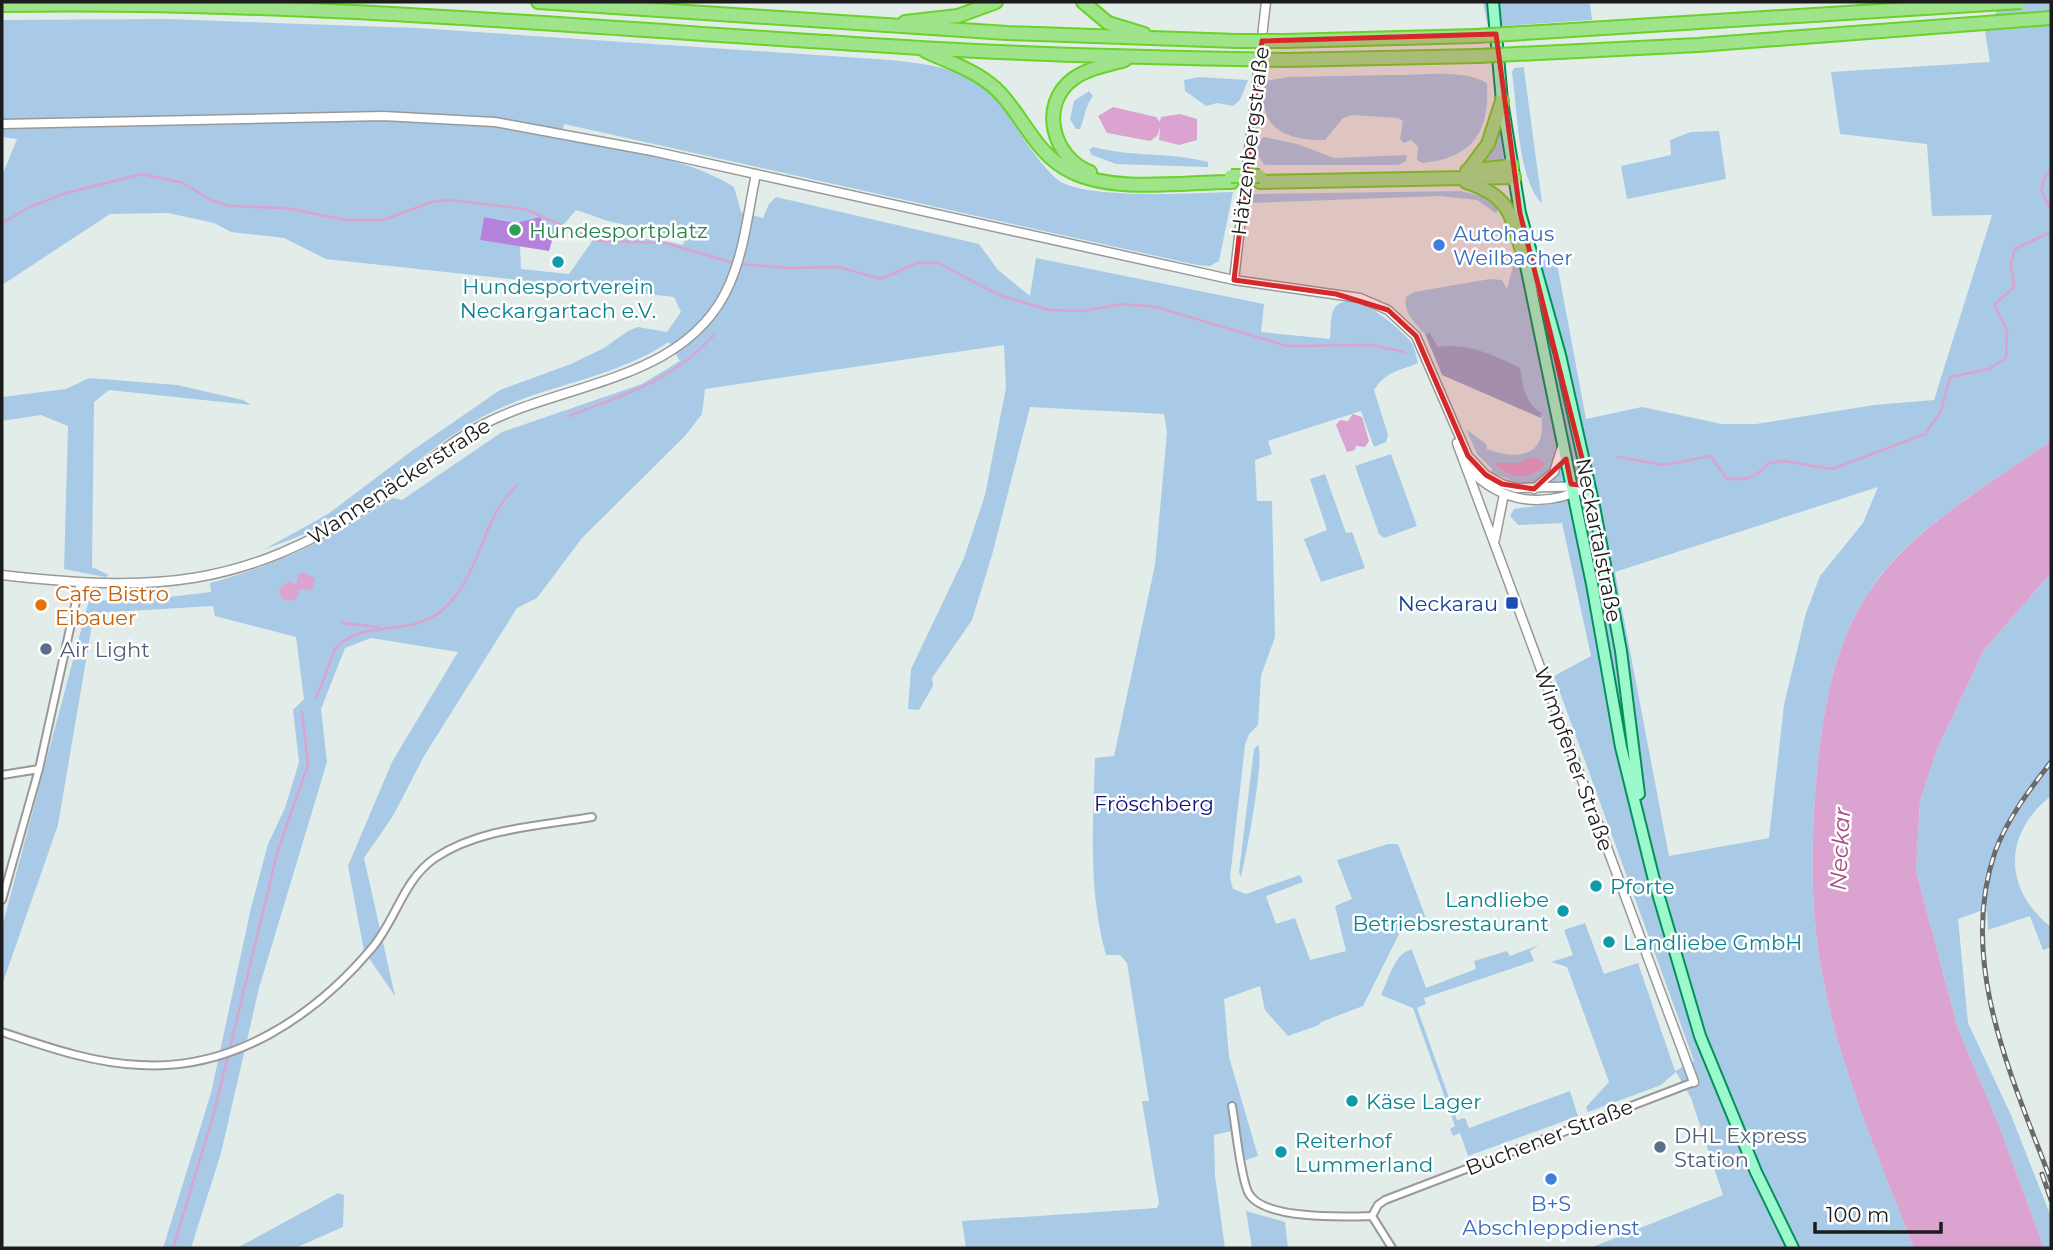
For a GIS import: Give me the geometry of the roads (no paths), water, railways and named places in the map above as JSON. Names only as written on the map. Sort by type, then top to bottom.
[{"type":"highway","points":[[538,2],[873,25],[1237,41],[1476,36],[2021,2]]},
{"type":"highway","points":[[873,25],[958,16],[996,2]]},
{"type":"highway","points":[[1083,2],[1108,23],[1161,39]]},
{"type":"highway","points":[[2,5],[194,6],[407,13],[919,48],[1284,60],[1478,56],[1698,45],[2051,18]]},
{"type":"highway","points":[[919,48],[956,63],[986,80],[1007,102],[1047,155],[1079,176],[1128,183],[1232,179]]},
{"type":"highway","points":[[1135,57],[1083,73],[1064,88],[1054,115],[1058,144],[1068,159],[1090,172],[1128,177],[1260,179],[1463,175],[1513,171]]},
{"type":"highway","points":[[1463,175],[1488,144],[1502,101]]},
{"type":"highway","points":[[1463,175],[1502,200],[1510,213],[1525,261]]},
{"type":"main road","name":"Neckartalstraße","points":[[1493,2],[1502,101],[1513,171],[1527,244],[1560,355],[1589,486],[1621,651],[1646,842]]},
{"type":"main road","name":"Neckartalstraße","points":[[1527,244],[1525,261],[1621,747],[1683,985],[1700,1035],[1756,1172],[1793,1248]]},
{"type":"street","name":"Hätzenbergstraße","points":[[1234,280],[1266,2]]},
{"type":"street","name":"Wimpfener Straße","points":[[2,124],[383,116],[441,118],[547,129],[1234,280],[1346,295],[1377,304],[1404,322],[1428,357],[1468,456],[1486,475],[1502,484],[1504,496],[1495,530],[1498,554]]},
{"type":"street","name":"Wannenäckerstraße","points":[[2,575],[80,583],[172,583],[211,576],[290,551],[335,527],[380,498],[456,441],[486,423],[521,407],[627,374],[658,357],[697,328],[729,285],[740,255],[756,174]]},
{"type":"street","name":"Wimpfener Straße","points":[[1428,357],[1465,466],[1694,1082]]},
{"type":"street","points":[[1534,489],[1554,472],[1562,439]]},
{"type":"street","points":[[1465,466],[1481,483],[1504,496],[1526,501],[1589,486]]},
{"type":"street","points":[[1502,484],[1534,489],[1572,489]]},
{"type":"street","points":[[2,900],[39,769],[80,583]]},
{"type":"street","points":[[2,775],[39,769]]},
{"type":"street","points":[[2,1032],[86,1058],[141,1066],[183,1063],[233,1050],[288,1024],[341,985],[376,944],[412,880],[432,860],[452,847],[485,835],[592,817]]},
{"type":"street","name":"Buchener Straße","points":[[1372,1216],[1378,1205],[1392,1197],[1694,1082]]},
{"type":"street","points":[[1233,1106],[1248,1191],[1256,1203],[1274,1210],[1326,1216],[1372,1216],[1392,1248]]},
{"type":"water","points":[[1113,107],[1156,117],[1160,122],[1161,117],[1180,114],[1197,119],[1197,140],[1179,145],[1159,140],[1160,127],[1157,136],[1150,141],[1107,133],[1098,116]]},
{"type":"water","points":[[1353,414],[1362,417],[1369,441],[1365,447],[1356,446],[1355,450],[1347,452],[1336,425],[1340,420],[1348,421]]},
{"type":"water","name":"Neckar","points":[[2051,441],[2051,573],[1984,650],[1938,747],[1920,801],[1916,871],[1958,1029],[1998,1123],[2044,1248],[1914,1248],[1849,1078],[1822,973],[1812,868],[1818,762],[1824,717],[1833,674],[1848,632],[1869,592],[1886,569],[1952,509]]},
{"type":"water","points":[[1533,457],[1545,463],[1534,473],[1527,475],[1506,473],[1495,463],[1517,463]]},
{"type":"water","points":[[304,572],[315,579],[312,590],[299,589],[298,597],[291,601],[282,599],[279,589],[289,581],[296,585],[299,574]]},
{"type":"waterway","points":[[2051,171],[2045,176],[2041,190],[2051,211]]},
{"type":"waterway","points":[[2,223],[32,206],[66,193],[142,174],[183,183],[211,200],[229,206],[286,208],[346,220],[383,220],[432,202],[450,200],[525,209],[598,241],[665,243],[734,263]]},
{"type":"waterway","points":[[1618,457],[1663,465],[1711,456],[1726,478],[1745,479],[1755,475],[1769,463],[1784,461],[1832,469],[1925,434],[1941,411],[1950,377],[1989,369],[2006,358],[2007,330],[1994,305],[2014,287],[2011,264],[2015,249],[2051,232]]},
{"type":"waterway","points":[[741,264],[787,268],[838,267],[881,279],[917,263],[938,263],[999,295],[1049,310],[1083,311],[1122,304],[1156,307],[1287,346],[1370,345],[1404,352]]},
{"type":"waterway","points":[[569,416],[665,375],[698,351],[715,334]]},
{"type":"waterway","points":[[316,697],[334,651],[346,639],[371,630],[427,620],[454,598],[473,566],[495,515],[517,485]]},
{"type":"waterway","points":[[343,623],[378,627]]},
{"type":"waterway","points":[[173,1248],[214,1113],[278,850],[308,765],[302,712]]},
{"type":"railway","points":[[2051,762],[2012,816],[1995,852],[1985,894],[1982,936],[1994,1020],[2051,1181]]},
{"type":"railway","points":[[2042,1174],[2051,1200]]},
{"type":"place","name":"Hundesportplatz","points":[[515,230]]},
{"type":"place","name":"Autohaus Weilbacher","points":[[1439,245]]},
{"type":"place","name":"Hundesportverein Neckargartach e.V.","points":[[558,262]]},
{"type":"place","name":"Neckarau","points":[[1512,603]]},
{"type":"place","name":"Cafe Bistro Eibauer","points":[[41,605]]},
{"type":"place","name":"Air Light","points":[[46,649]]},
{"type":"place","name":"Pforte","points":[[1596,886]]},
{"type":"place","name":"Landliebe Betriebsrestaurant","points":[[1563,911]]},
{"type":"place","name":"Landliebe GmbH","points":[[1609,942]]},
{"type":"place","name":"Käse Lager","points":[[1352,1101]]},
{"type":"place","name":"DHL Express Station","points":[[1660,1147]]},
{"type":"place","name":"Reiterhof Lummerland","points":[[1281,1152]]},
{"type":"place","name":"B+S Abschleppdienst","points":[[1551,1179]]},
{"type":"park label","name":"Fröschberg","points":[[1154,803]]}]
